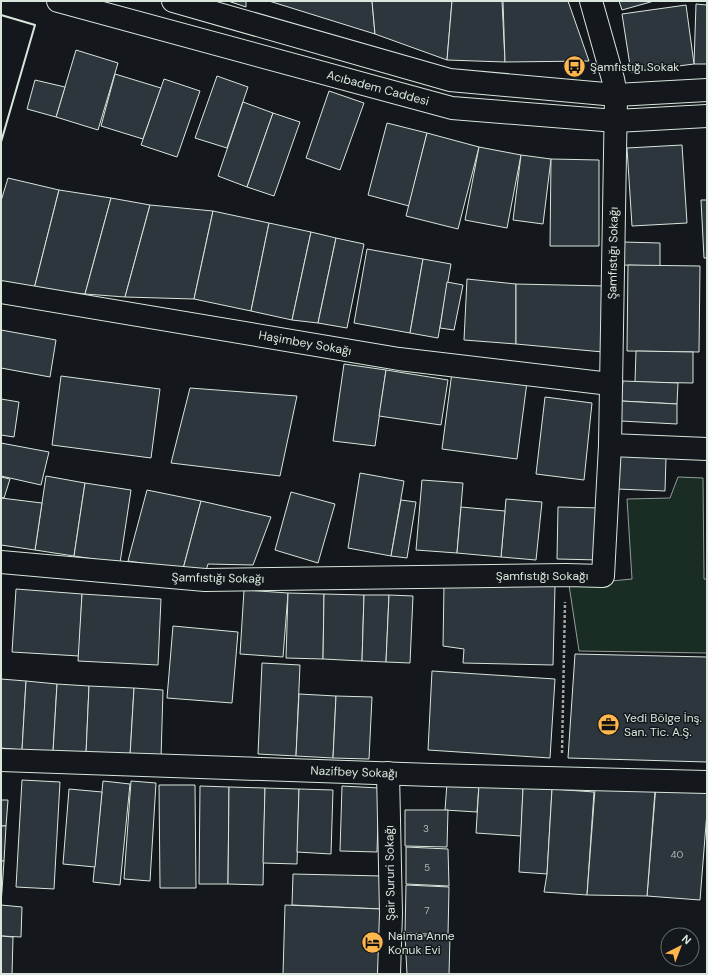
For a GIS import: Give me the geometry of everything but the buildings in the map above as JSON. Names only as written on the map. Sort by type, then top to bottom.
[{"type":"street","name":"Acıbadem Caddesi","points":[[58,1],[452,108],[616,121],[707,116]]},
{"type":"street","points":[[173,1],[450,80],[616,95],[707,90]]},
{"type":"street","name":"Şamfıstığı Sokağı","points":[[1,562],[205,580],[566,575],[603,576],[610,446],[616,95],[613,79],[591,1]]},
{"type":"street","name":"Haşimbey Sokağı","points":[[1,292],[399,359],[610,384]]},
{"type":"street","points":[[610,446],[707,449]]},
{"type":"street","name":"Nazifbey Sokağı","points":[[1,760],[707,782]]},
{"type":"street","name":"Şair Sururi Sokağı","points":[[388,773],[391,913],[389,974]]},
{"type":"path","points":[[562,760],[565,596]]},
{"type":"green space","points":[[678,477],[703,478],[704,579],[707,579],[707,653],[579,651],[569,585],[632,579],[627,499],[670,498]]},
{"type":"wall","points":[[1,15],[35,25],[1,142]]},
{"type":"place","name":"Şamfıstığı Sokak","points":[[574,67]]},
{"type":"place","name":"Yedi Bölge İnş. San. Tic. A.Ş.","points":[[608,725]]},
{"type":"place","name":"Naima Anne Konuk Evi","points":[[373,943]]}]
